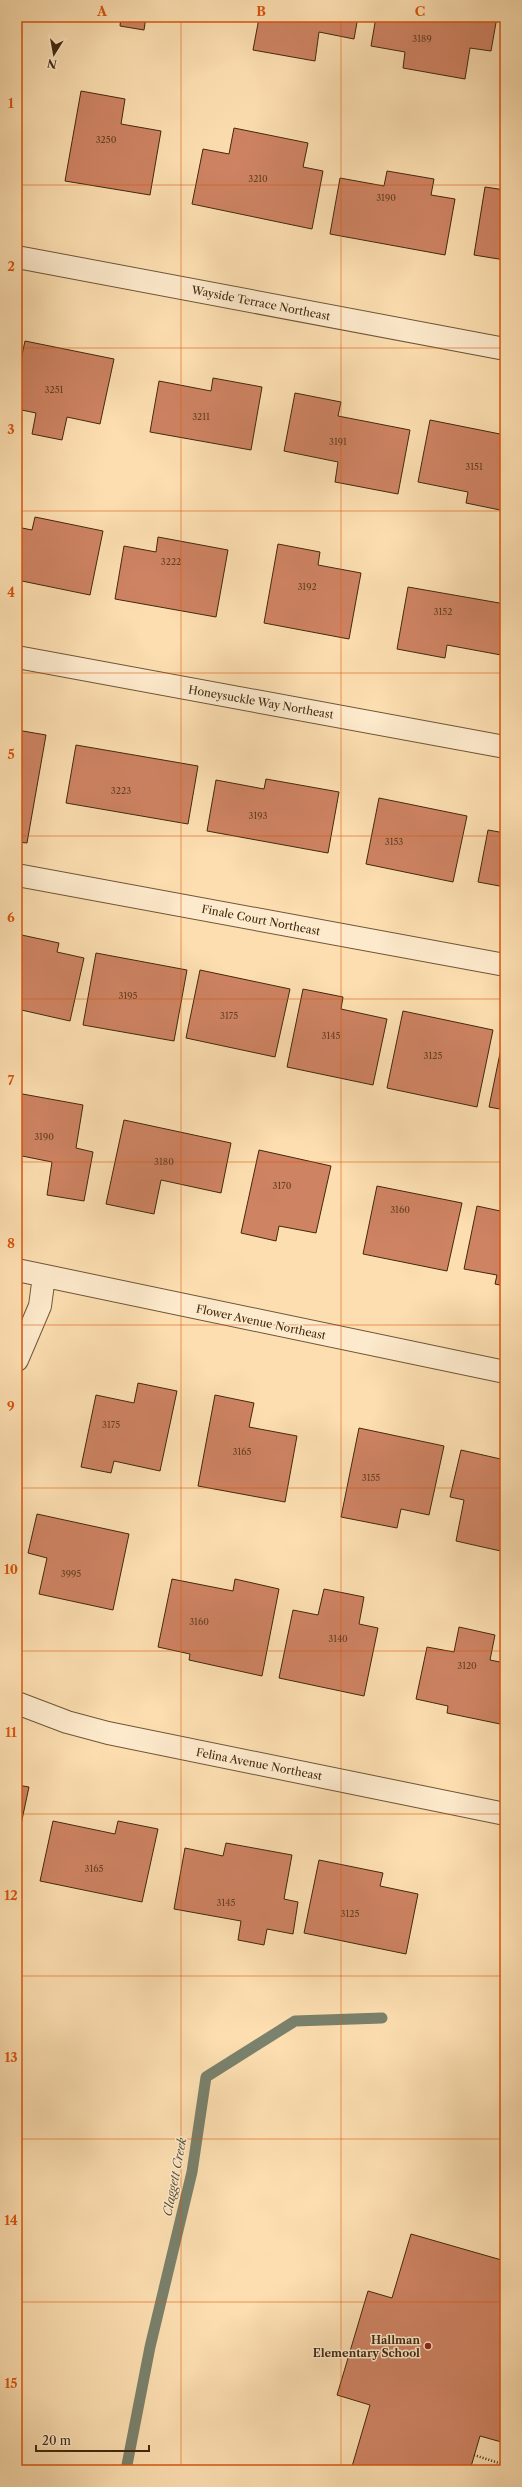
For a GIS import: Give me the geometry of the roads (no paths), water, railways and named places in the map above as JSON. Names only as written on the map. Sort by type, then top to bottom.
[{"type":"street","name":"Wayside Terrace Northeast","points":[[17,257],[505,349]]},
{"type":"street","name":"Honeysuckle Way Northeast","points":[[17,657],[505,747]]},
{"type":"street","name":"Finale Court Northeast","points":[[17,875],[505,965]]},
{"type":"street","name":"Flower Avenue Northeast","points":[[17,1270],[505,1372]]},
{"type":"street","points":[[17,1360],[40,1306],[44,1276]]},
{"type":"street","name":"Felina Avenue Northeast","points":[[17,1703],[67,1722],[108,1733],[505,1814]]},
{"type":"waterway","name":"Claggett Creek","points":[[126,2470],[150,2347],[192,2172],[206,2077],[295,2021],[382,2018]]},
{"type":"place","name":"Hallman Elementary School","points":[[428,2346]]}]
